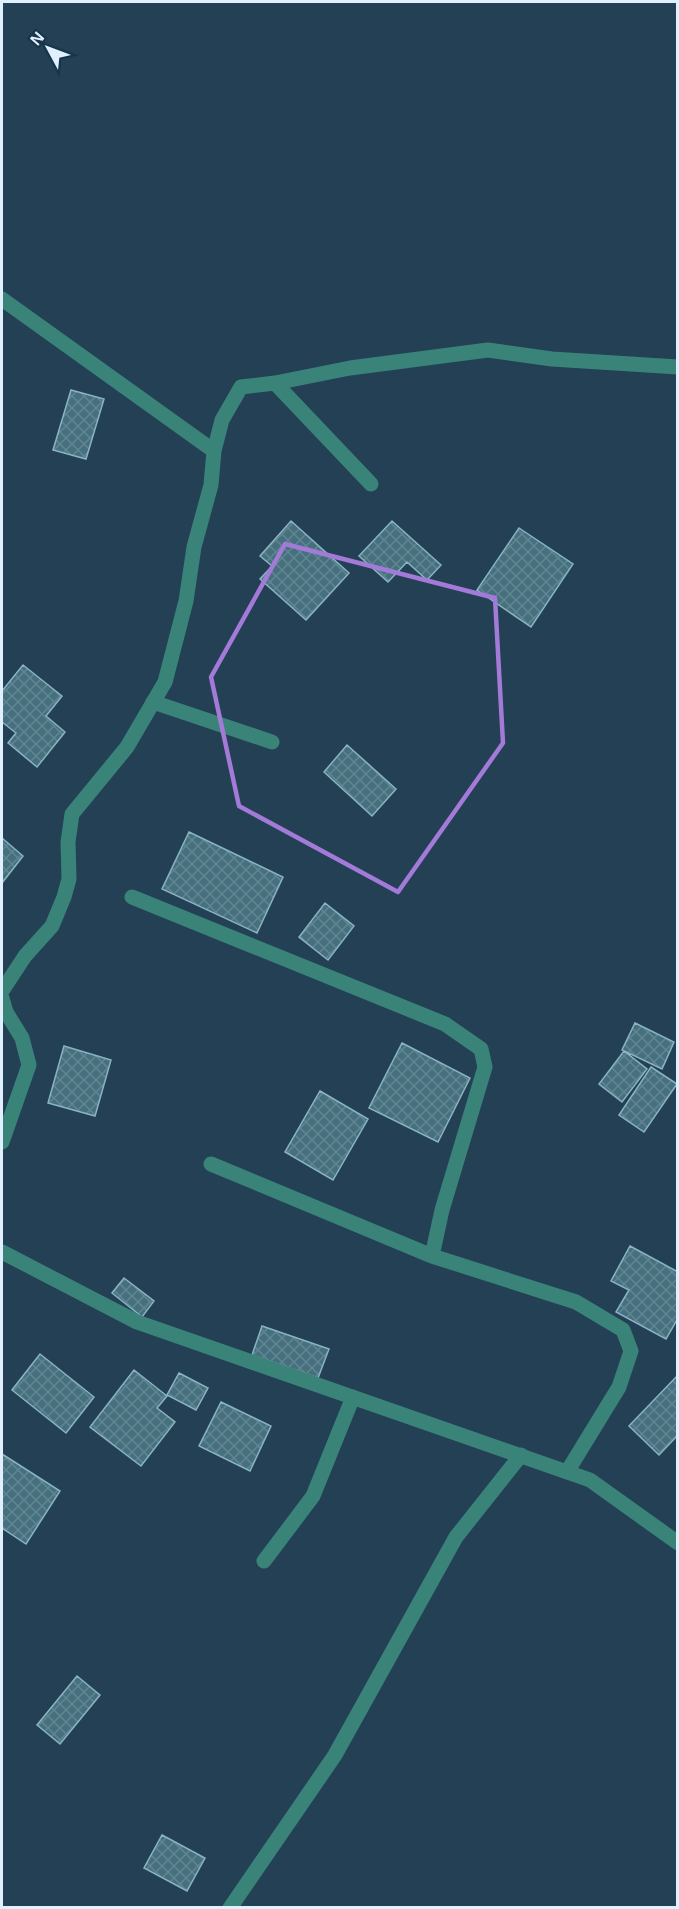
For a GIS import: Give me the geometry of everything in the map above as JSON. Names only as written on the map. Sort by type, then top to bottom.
[{"type":"street","points":[[2,299],[214,451]]},
{"type":"street","points":[[2,991],[25,956],[52,926],[64,897],[69,879],[68,842],[72,814],[127,747],[165,682],[186,601],[194,547],[211,485],[214,451],[222,420],[242,387],[350,368],[488,350],[552,359],[678,366]]},
{"type":"street","points":[[275,382],[371,484]]},
{"type":"street","points":[[153,702],[272,742]]},
{"type":"street","points":[[132,897],[445,1024],[481,1049],[485,1066],[476,1105],[442,1210],[432,1256]]},
{"type":"street","points":[[2,998],[6,1012],[22,1038],[29,1065],[2,1142]]},
{"type":"street","points":[[211,1164],[432,1256],[576,1302],[622,1330],[631,1351],[620,1387],[567,1472]]},
{"type":"street","points":[[2,1252],[137,1322],[590,1480],[678,1543]]},
{"type":"street","points":[[264,1561],[313,1496],[353,1397]]},
{"type":"street","points":[[230,1908],[335,1755],[456,1538],[521,1455]]},
{"type":"highlighted area","points":[[285,544],[495,598],[503,743],[398,892],[239,806],[211,677]]},
{"type":"building","points":[[71,390],[104,399],[86,459],[53,450]]},
{"type":"building","points":[[291,521],[349,573],[306,620],[260,579],[272,566],[260,556]]},
{"type":"building","points":[[392,521],[441,565],[427,580],[407,562],[388,582],[359,556]]},
{"type":"building","points":[[519,528],[573,564],[531,627],[477,590]]},
{"type":"building","points":[[23,665],[62,696],[46,716],[65,732],[37,767],[8,743],[16,733],[2,722],[2,691]]},
{"type":"building","points":[[347,745],[396,789],[372,816],[324,772]]},
{"type":"building","points":[[189,832],[283,877],[257,933],[162,889]]},
{"type":"building","points":[[2,838],[23,856],[2,883]]},
{"type":"building","points":[[325,903],[354,926],[328,960],[299,937]]},
{"type":"building","points":[[635,1023],[674,1042],[662,1069],[622,1050]]},
{"type":"building","points":[[402,1043],[470,1078],[438,1142],[369,1108]]},
{"type":"building","points":[[64,1046],[111,1060],[95,1116],[48,1103]]},
{"type":"building","points":[[624,1051],[647,1069],[622,1102],[599,1084]]},
{"type":"building","points":[[651,1067],[677,1084],[644,1132],[619,1115]]},
{"type":"building","points":[[320,1091],[368,1119],[333,1180],[285,1152]]},
{"type":"building","points":[[630,1246],[678,1272],[678,1318],[666,1339],[616,1312],[629,1290],[611,1281]]},
{"type":"building","points":[[124,1278],[154,1301],[142,1317],[112,1293]]},
{"type":"building","points":[[262,1326],[329,1349],[318,1378],[252,1355]]},
{"type":"building","points":[[40,1354],[94,1397],[66,1433],[12,1390]]},
{"type":"building","points":[[134,1370],[167,1396],[157,1408],[175,1422],[141,1466],[90,1427]]},
{"type":"building","points":[[179,1373],[208,1388],[196,1410],[167,1395]]},
{"type":"building","points":[[677,1376],[678,1435],[659,1455],[629,1426]]},
{"type":"building","points":[[221,1402],[271,1426],[250,1471],[199,1446]]},
{"type":"building","points":[[2,1454],[60,1491],[26,1544],[2,1528]]},
{"type":"building","points":[[77,1676],[100,1695],[60,1744],[37,1725]]},
{"type":"building","points":[[162,1835],[205,1858],[187,1891],[144,1868]]}]
